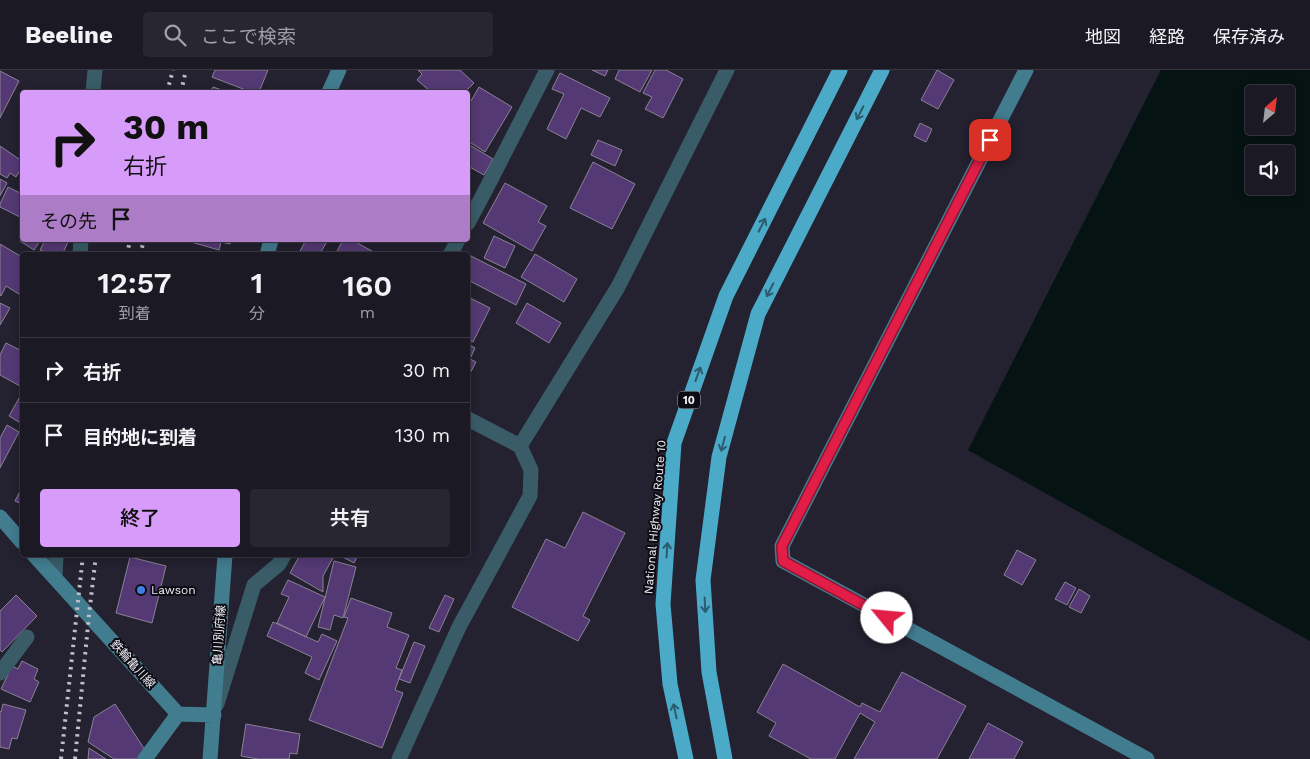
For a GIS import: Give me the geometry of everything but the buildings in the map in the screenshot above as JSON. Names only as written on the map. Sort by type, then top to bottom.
[{"type":"highway","name":"National Highway Route 10","points":[[686,759],[670,684],[663,604],[674,443],[726,296],[840,70]]},
{"type":"highway","points":[[725,759],[709,672],[703,580],[719,458],[758,314],[882,70]]},
{"type":"street","points":[[93,90],[95,70]]},
{"type":"street","points":[[330,90],[339,70]]},
{"type":"street","points":[[470,219],[547,70]]},
{"type":"street","points":[[520,446],[618,287],[727,70]]},
{"type":"street","points":[[1026,70],[782,546],[783,561],[1146,759]]},
{"type":"street","points":[[399,759],[459,627],[530,496],[531,470],[520,446],[470,420]]},
{"type":"street","points":[[0,517],[20,540]]},
{"type":"street","name":"鉄輪亀川線","points":[[36,557],[178,714]]},
{"type":"street","points":[[55,578],[56,557]]},
{"type":"street","name":"亀川別府線","points":[[214,715],[225,557]]},
{"type":"street","points":[[210,759],[214,715],[254,585],[279,564],[283,557]]},
{"type":"street","points":[[0,673],[27,637]]},
{"type":"street","points":[[145,759],[178,714],[214,715]]},
{"type":"shaded area","points":[[1161,70],[1310,70],[1310,641],[968,450]]},
{"type":"railway","points":[[168,90],[173,70]]},
{"type":"railway","points":[[181,90],[186,70]]},
{"type":"railway","points":[[128,252],[130,242]]},
{"type":"railway","points":[[141,252],[143,242]]},
{"type":"railway","points":[[61,759],[83,557]]},
{"type":"railway","points":[[75,759],[96,557]]},
{"type":"place","name":"Lawson","points":[[141,590]]},
{"type":"route","points":[[887,618],[783,561],[782,546],[990,140]]}]
